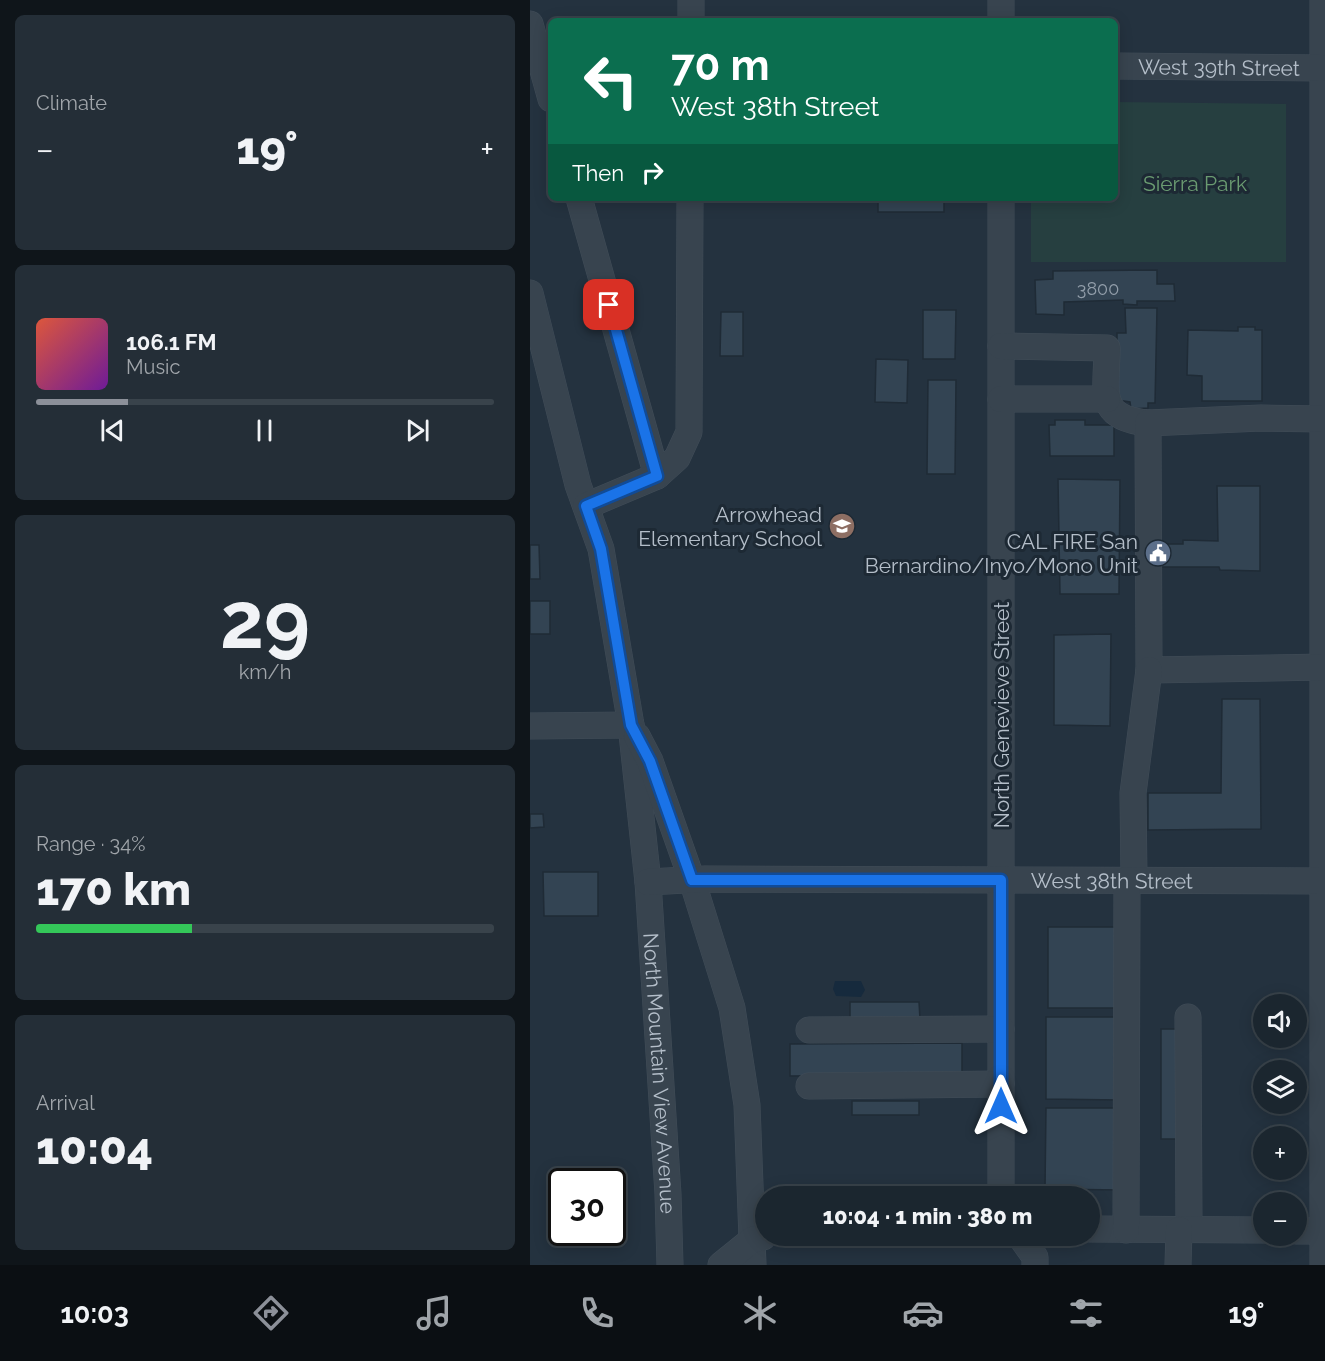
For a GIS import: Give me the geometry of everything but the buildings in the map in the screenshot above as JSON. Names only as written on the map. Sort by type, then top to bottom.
[{"type":"street","points":[[691,0],[691,18]]},
{"type":"street","points":[[1001,0],[1001,18]]},
{"type":"street","points":[[1323,0],[1325,881],[1323,1265]]},
{"type":"street","points":[[530,24],[548,88]]},
{"type":"street","name":"West 39th Street","points":[[1118,66],[1324,64]]},
{"type":"street","points":[[580,201],[657,476]]},
{"type":"street","points":[[586,506],[657,476],[677,458],[689,432],[690,201]]},
{"type":"street","name":"North Genevieve Street","points":[[1001,201],[1001,1186]]},
{"type":"street","points":[[530,292],[578,485],[601,549],[631,725],[650,761],[692,880],[732,1008],[747,1105],[757,1247],[721,1265]]},
{"type":"street","points":[[1001,346],[1107,348],[1107,399],[1112,411],[1128,421],[1148,423],[1261,418],[1324,419]]},
{"type":"street","points":[[1001,399],[1107,399]]},
{"type":"street","points":[[1127,1230],[1130,880],[1133,793],[1149,670],[1148,423]]},
{"type":"street","points":[[1149,670],[1324,667]]},
{"type":"street","points":[[530,726],[631,725]]},
{"type":"street","name":"North Mountain View Avenue","points":[[631,725],[648,882],[668,1194],[670,1265]]},
{"type":"street","name":"West 38th Street","points":[[648,882],[692,880],[1325,881]]},
{"type":"street","points":[[1178,1265],[1184,1230],[1188,1017]]},
{"type":"street","points":[[809,1030],[1001,1029]]},
{"type":"street","points":[[809,1086],[1001,1084]]},
{"type":"street","points":[[1100,1229],[1253,1230]]},
{"type":"street","points":[[1307,1231],[1324,1231]]},
{"type":"street","points":[[1027,1246],[1035,1257],[1035,1265]]},
{"type":"green space","name":"Sierra Park","points":[[1118,102],[1286,104],[1286,262],[1031,262],[1031,201],[1118,201]]},
{"type":"water","points":[[835,981],[861,981],[865,990],[861,997],[836,996],[833,989]]},
{"type":"place","name":"Arrowhead Elementary School","points":[[842,526]]},
{"type":"place","name":"CAL FIRE San Bernardino/Inyo/Mono Unit","points":[[1158,553]]},
{"type":"route","points":[[609,305],[657,476],[586,506],[601,549],[631,725],[650,761],[692,880],[1001,880],[1001,1106]]}]
